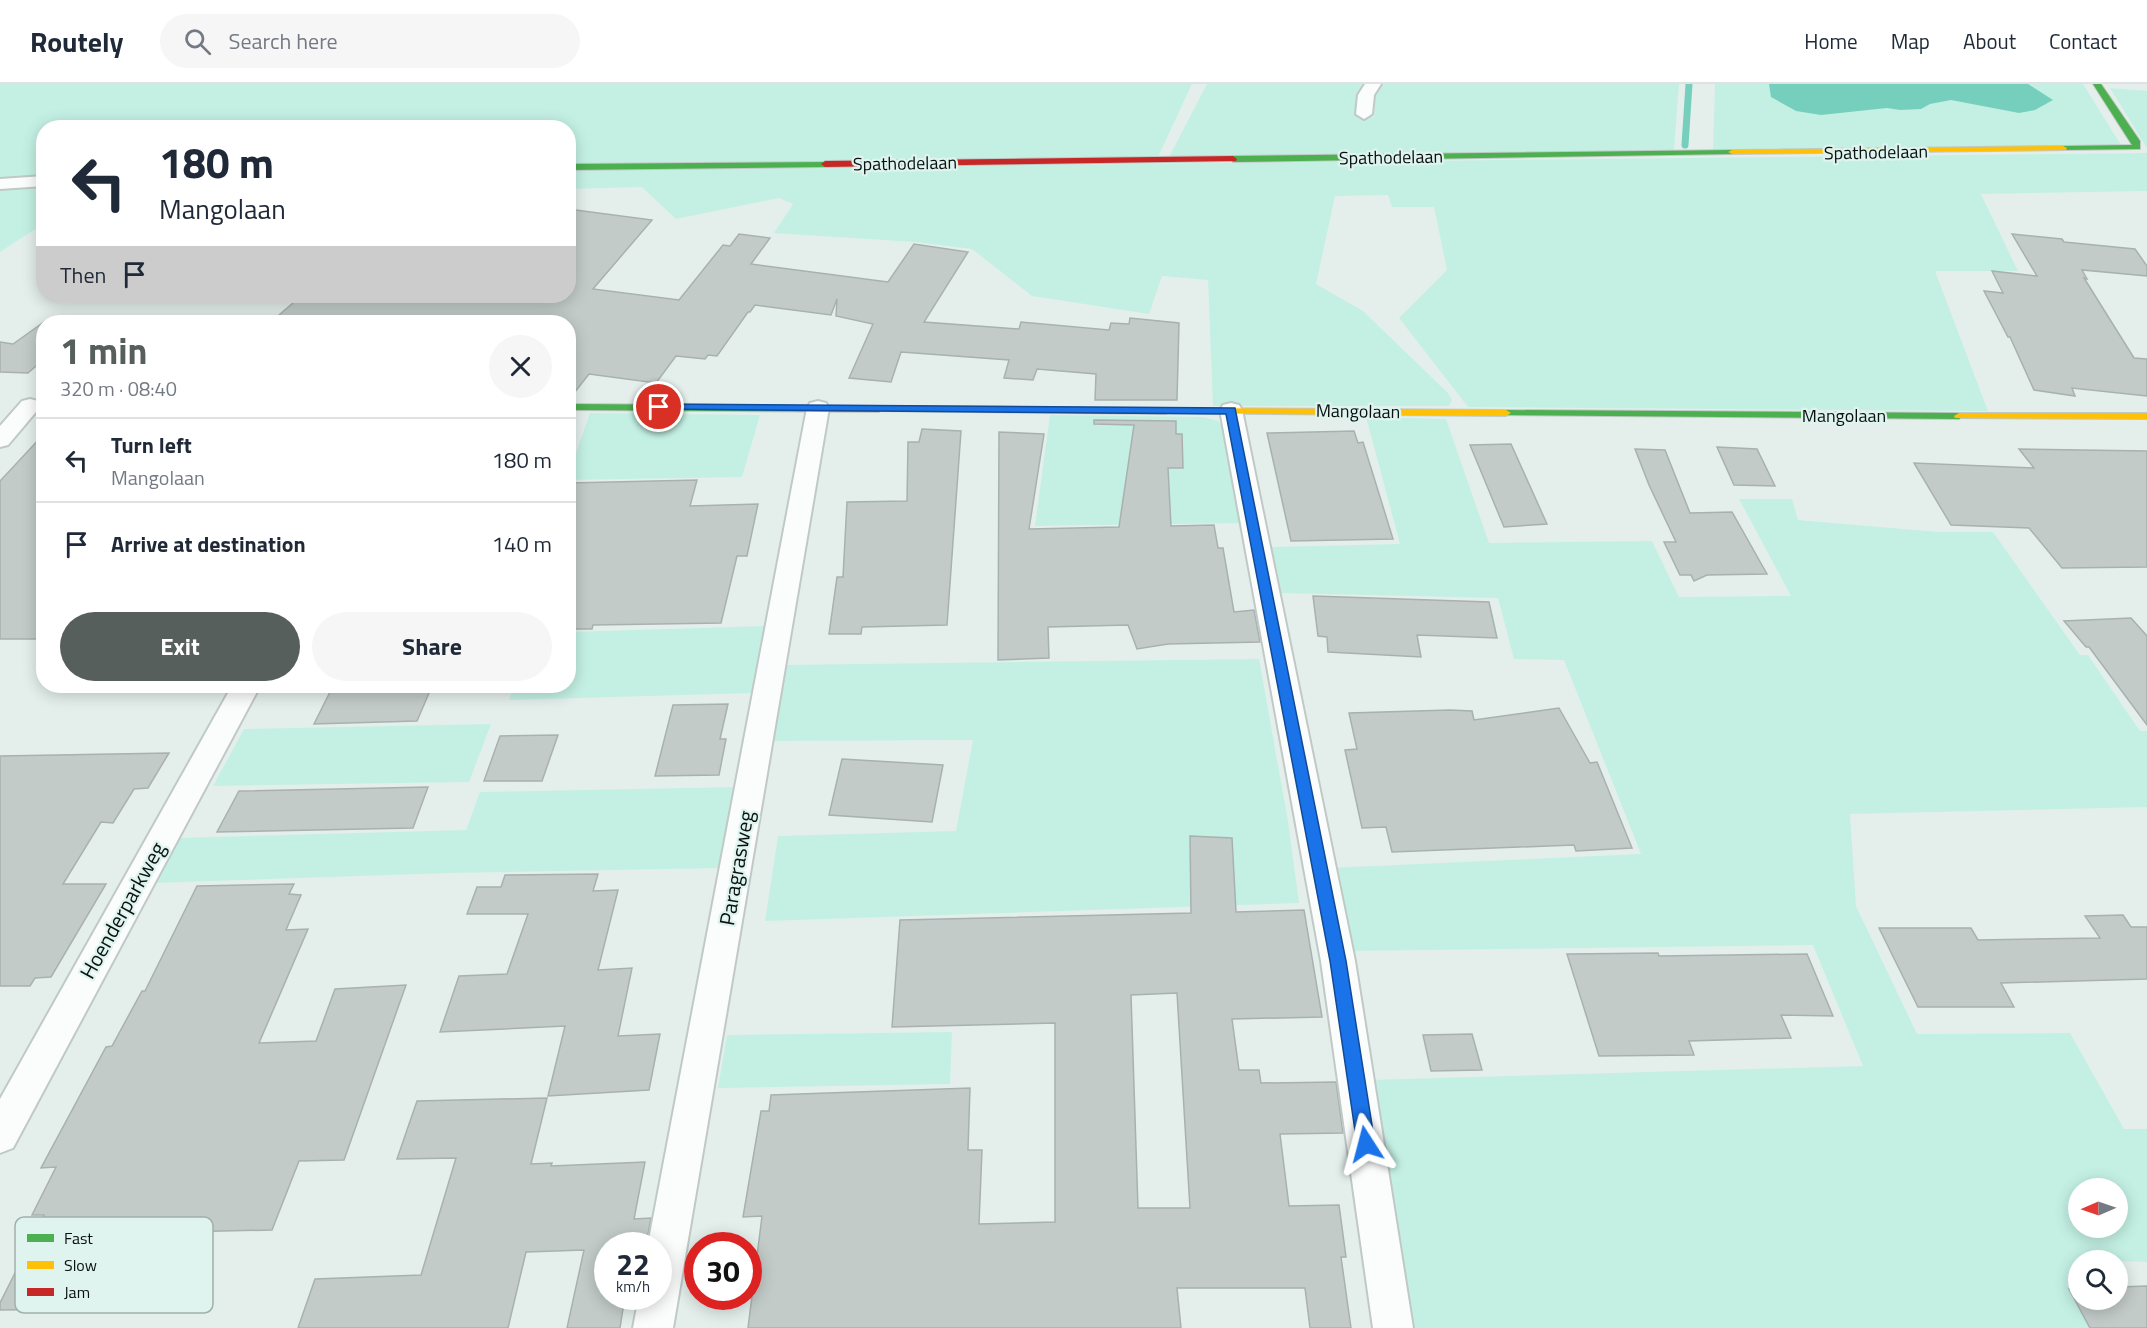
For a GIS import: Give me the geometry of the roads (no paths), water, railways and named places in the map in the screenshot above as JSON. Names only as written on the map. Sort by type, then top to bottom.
[{"type":"street","points":[[1364,114],[1366,95],[1373,84]]},
{"type":"street","name":"Spathodelaan","points":[[576,167],[2137,147],[2136,141],[2097,84]]},
{"type":"street","points":[[0,184],[36,182]]},
{"type":"street","points":[[0,406],[36,406]]},
{"type":"street","points":[[0,440],[36,407]]},
{"type":"street","name":"Mangolaan","points":[[576,407],[2147,416]]},
{"type":"street","name":"Paragrasweg","points":[[653,1328],[818,408]]},
{"type":"street","points":[[1231,410],[1338,961],[1393,1328]]},
{"type":"street","name":"Hoenderparkweg","points":[[0,1135],[242,693]]},
{"type":"waterway","points":[[1685,145],[1689,84]]}]
